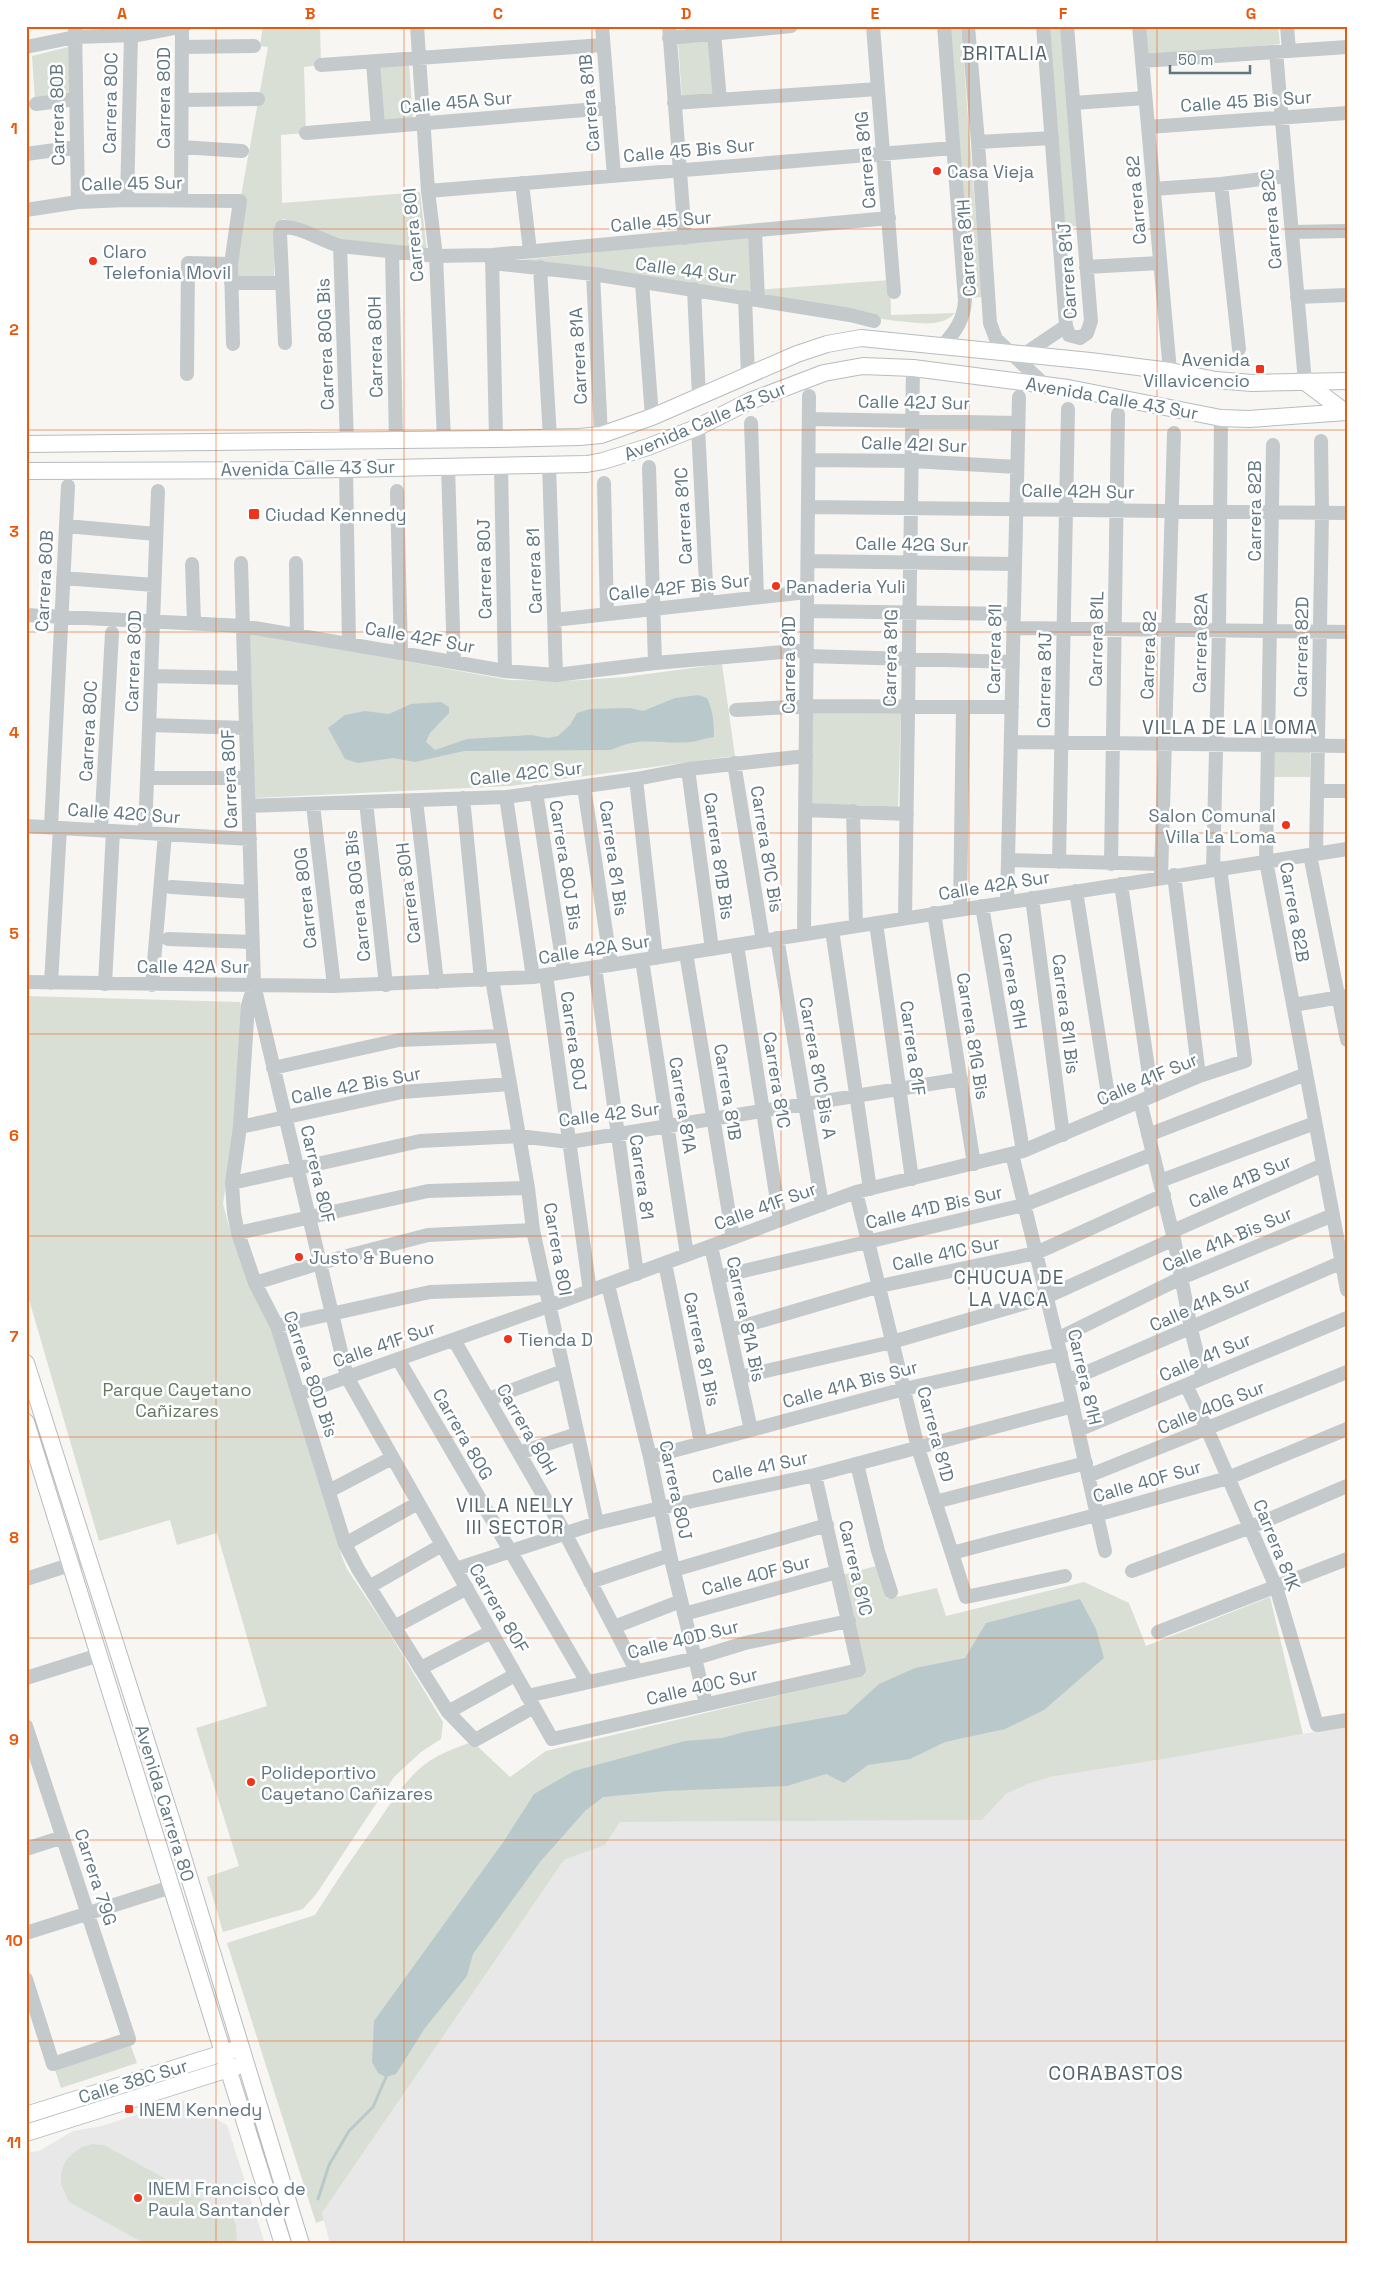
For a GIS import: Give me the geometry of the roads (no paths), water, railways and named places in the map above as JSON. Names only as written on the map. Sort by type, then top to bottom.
[{"type":"main road","name":"Avenida Calle 43 Sur","points":[[26,444],[444,440],[601,435],[652,417],[812,349],[843,341],[869,338],[1026,353],[1170,371],[1216,380],[1242,382],[1347,381]]},
{"type":"main road","points":[[975,376],[998,369],[1000,365],[1001,359],[999,354],[987,349]]},
{"type":"main road","name":"Avenida Calle 43 Sur","points":[[26,471],[501,466],[603,462],[698,427],[750,401],[824,373],[863,366],[913,368],[1045,385],[1221,418],[1249,419],[1346,412]]},
{"type":"main road","points":[[1305,382],[1346,412]]},
{"type":"main road","name":"Avenida Carrera 80","points":[[26,1363],[175,1831],[301,2244]]},
{"type":"main road","name":"Avenida Carrera 80","points":[[26,1422],[282,2244]]},
{"type":"main road","name":"Calle 38C Sur","points":[[26,2132],[225,2061],[240,2048]]},
{"type":"main road","name":"Calle 38C Sur","points":[[26,2115],[225,2061],[245,2064]]},
{"type":"street","points":[[26,48],[75,32],[135,32],[183,26]]},
{"type":"street","name":"Carrera 80D","points":[[181,200],[183,26]]},
{"type":"street","name":"Carrera 80I","points":[[417,26],[428,191],[436,256],[444,440]]},
{"type":"street","name":"Carrera 81B","points":[[602,26],[614,176]]},
{"type":"street","points":[[685,238],[669,32],[714,33],[790,26]]},
{"type":"street","name":"Carrera 81G","points":[[874,26],[894,292]]},
{"type":"street","name":"Carrera 81H","points":[[943,345],[958,327],[965,310],[944,26]]},
{"type":"street","name":"Carrera 81H","points":[[968,26],[990,323],[996,339],[1045,385]]},
{"type":"street","name":"Carrera 81J","points":[[1043,26],[1066,326],[1069,335],[1080,338],[1087,333],[1090,327],[1067,26]]},
{"type":"street","name":"Carrera 82","points":[[1139,26],[1170,371]]},
{"type":"street","name":"Carrera 82C","points":[[1287,26],[1282,52],[1281,118],[1305,382]]},
{"type":"street","name":"Carrera 80B","points":[[75,32],[78,202]]},
{"type":"street","name":"Carrera 80C","points":[[127,200],[135,32]]},
{"type":"street","points":[[714,33],[720,100]]},
{"type":"street","points":[[182,47],[254,46]]},
{"type":"street","points":[[321,65],[603,46]]},
{"type":"street","points":[[1142,61],[1347,47]]},
{"type":"street","points":[[373,62],[378,127]]},
{"type":"street","points":[[674,103],[878,89]]},
{"type":"street","points":[[1073,103],[1145,98]]},
{"type":"street","points":[[36,104],[76,99]]},
{"type":"street","points":[[182,100],[258,99]]},
{"type":"street","name":"Calle 45A Sur","points":[[306,133],[609,108]]},
{"type":"street","name":"Calle 45 Bis Sur","points":[[1148,127],[1347,113]]},
{"type":"street","points":[[978,142],[1052,138]]},
{"type":"street","points":[[26,154],[77,147]]},
{"type":"street","points":[[181,147],[242,151]]},
{"type":"street","name":"Calle 45 Bis Sur","points":[[428,191],[954,148]]},
{"type":"street","points":[[1154,189],[1222,184],[1286,176]]},
{"type":"street","points":[[522,183],[530,251]]},
{"type":"street","points":[[1222,184],[1239,349]]},
{"type":"street","name":"Calle 45 Sur","points":[[26,210],[78,202],[127,200],[240,201],[231,264]]},
{"type":"street","name":"Calle 45 Sur","points":[[285,342],[280,233],[282,227],[296,228],[325,242],[340,246],[436,256],[492,259],[530,251],[755,232],[889,218]]},
{"type":"street","points":[[1292,232],[1347,231]]},
{"type":"street","points":[[748,376],[755,232]]},
{"type":"street","name":"Carrera 80G Bis","points":[[340,246],[347,440]]},
{"type":"street","name":"Carrera 80H","points":[[392,252],[396,440]]},
{"type":"street","points":[[492,259],[496,439]]},
{"type":"street","name":"Calle 44 Sur","points":[[492,259],[751,298],[874,321]]},
{"type":"street","points":[[1086,267],[1160,262]]},
{"type":"street","points":[[187,374],[188,263],[231,264],[233,344]]},
{"type":"street","points":[[540,267],[550,438]]},
{"type":"street","name":"Carrera 81A","points":[[593,274],[601,435]]},
{"type":"street","points":[[231,283],[274,283]]},
{"type":"street","points":[[642,283],[652,417]]},
{"type":"street","points":[[694,290],[699,397]]},
{"type":"street","points":[[1297,297],[1347,295]]},
{"type":"street","points":[[1026,353],[1066,326]]},
{"type":"street","name":"Carrera 81G","points":[[905,918],[913,368]]},
{"type":"street","name":"Carrera 81D","points":[[804,934],[809,396]]},
{"type":"street","name":"Carrera 81I","points":[[1007,902],[1019,397]]},
{"type":"street","name":"Carrera 81J","points":[[1059,862],[1068,409]]},
{"type":"street","name":"Carrera 81L","points":[[1111,864],[1118,414]]},
{"type":"street","name":"Carrera 82A","points":[[1221,418],[1216,869],[1245,1061]]},
{"type":"street","name":"Calle 42J Sur","points":[[809,419],[1018,423]]},
{"type":"street","points":[[752,423],[757,597]]},
{"type":"street","name":"Carrera 81C","points":[[698,427],[707,603]]},
{"type":"street","name":"Carrera 82","points":[[1174,433],[1165,744],[1165,872],[1199,1076]]},
{"type":"street","name":"Carrera 82D","points":[[1321,442],[1322,512],[1318,792],[1313,854],[1343,997],[1347,1040]]},
{"type":"street","name":"Carrera 82B","points":[[1273,445],[1266,862],[1323,1165],[1344,1261],[1347,1290]]},
{"type":"street","name":"Calle 42I Sur","points":[[808,460],[912,460],[1017,467]]},
{"type":"street","name":"Carrera 81","points":[[549,465],[556,675]]},
{"type":"street","points":[[448,466],[454,662]]},
{"type":"street","name":"Carrera 80J","points":[[501,466],[504,671]]},
{"type":"street","points":[[649,467],[655,663]]},
{"type":"street","points":[[346,468],[349,644]]},
{"type":"street","points":[[604,483],[607,614]]},
{"type":"street","name":"Carrera 80B","points":[[51,983],[61,617],[68,486]]},
{"type":"street","name":"Carrera 80D","points":[[144,833],[158,491]]},
{"type":"street","points":[[397,491],[401,653]]},
{"type":"street","name":"Calle 42H Sur","points":[[808,507],[1347,513]]},
{"type":"street","points":[[66,526],[156,534]]},
{"type":"street","name":"Calle 42G Sur","points":[[808,561],[1015,564]]},
{"type":"street","name":"Carrera 80F","points":[[241,563],[254,985],[347,1377],[552,1739]]},
{"type":"street","points":[[296,563],[297,635]]},
{"type":"street","points":[[192,564],[194,624]]},
{"type":"street","points":[[64,578],[154,585]]},
{"type":"street","name":"Calle 42F Bis Sur","points":[[554,620],[807,592]]},
{"type":"street","points":[[807,611],[1014,614]]},
{"type":"street","name":"Calle 42F Sur","points":[[26,616],[243,626],[504,671],[556,675],[655,663],[807,653],[1013,662]]},
{"type":"street","points":[[1014,628],[1347,632]]},
{"type":"street","name":"Carrera 80C","points":[[105,984],[112,633]]},
{"type":"street","points":[[151,676],[244,678]]},
{"type":"street","points":[[736,710],[806,706],[1012,707]]},
{"type":"street","points":[[960,909],[963,707]]},
{"type":"street","points":[[149,726],[246,728]]},
{"type":"street","points":[[1011,742],[1347,746]]},
{"type":"street","name":"Calle 42C Sur","points":[[249,806],[506,797],[636,779],[688,769],[806,756]]},
{"type":"street","name":"Carrera 81C Bis","points":[[734,763],[763,941]]},
{"type":"street","name":"Carrera 81B Bis","points":[[688,769],[712,949]]},
{"type":"street","points":[[147,778],[248,778]]},
{"type":"street","points":[[636,779],[649,959]]},
{"type":"street","name":"Carrera 81 Bis","points":[[584,786],[611,965]]},
{"type":"street","points":[[1318,792],[1347,791]]},
{"type":"street","name":"Carrera 80J Bis","points":[[536,792],[564,972]]},
{"type":"street","name":"Carrera 80J","points":[[506,797],[570,1142],[590,1291]]},
{"type":"street","name":"Carrera 80I","points":[[463,798],[486,980],[501,1036],[549,1306],[598,1523]]},
{"type":"street","name":"Carrera 80H","points":[[416,800],[437,982]]},
{"type":"street","name":"Carrera 80G Bis","points":[[366,802],[386,985]]},
{"type":"street","name":"Carrera 80G","points":[[314,805],[334,986]]},
{"type":"street","points":[[805,810],[907,814]]},
{"type":"street","points":[[853,811],[856,926]]},
{"type":"street","name":"Calle 42C Sur","points":[[26,826],[250,840]]},
{"type":"street","points":[[152,985],[165,834]]},
{"type":"street","points":[[1008,860],[1111,864],[1165,872],[1216,869],[1347,849]]},
{"type":"street","name":"Calle 42A Sur","points":[[26,982],[334,986],[386,985],[539,976],[1121,884],[1165,872]]},
{"type":"street","points":[[1121,884],[1146,1098],[1148,1135],[1174,1235],[1191,1329],[1203,1378]]},
{"type":"street","points":[[171,887],[251,892]]},
{"type":"street","points":[[1076,891],[1111,1114]]},
{"type":"street","name":"Carrera 81I Bis","points":[[1032,898],[1063,1135]]},
{"type":"street","name":"Carrera 81H","points":[[982,906],[1024,1205],[1061,1354],[1105,1551]]},
{"type":"street","name":"Carrera 81G Bis","points":[[934,914],[974,1164]]},
{"type":"street","name":"Carrera 81F","points":[[876,923],[912,1179]]},
{"type":"street","name":"Carrera 81D","points":[[832,930],[856,1096],[868,1242],[918,1448],[966,1597],[1065,1576]]},
{"type":"street","name":"Carrera 81C Bis A","points":[[777,938],[822,1205]]},
{"type":"street","points":[[168,939],[253,942]]},
{"type":"street","name":"Carrera 81C","points":[[737,945],[780,1220]]},
{"type":"street","name":"Carrera 81B","points":[[686,953],[733,1238]]},
{"type":"street","name":"Carrera 81A","points":[[649,959],[667,1126],[687,1255]]},
{"type":"street","name":"Carrera 81","points":[[595,967],[637,1274]]},
{"type":"street","name":"Carrera 80D Bis","points":[[254,985],[248,1005],[240,1127],[232,1183],[234,1213],[238,1233],[255,1283],[277,1326],[345,1544],[369,1587],[396,1626],[448,1712],[475,1740]]},
{"type":"street","points":[[1293,1005],[1343,997]]},
{"type":"street","points":[[273,1068],[399,1040],[501,1036]]},
{"type":"street","name":"Calle 41F Sur","points":[[299,1394],[549,1306],[863,1190],[1017,1153],[1199,1076],[1245,1061]]},
{"type":"street","points":[[1148,1135],[1306,1074]]},
{"type":"street","name":"Calle 42 Sur","points":[[232,1183],[420,1141],[519,1136],[570,1142],[961,1079]]},
{"type":"street","name":"Calle 42 Bis Sur","points":[[240,1127],[402,1092],[510,1084]]},
{"type":"street","points":[[1160,1180],[1316,1123]]},
{"type":"street","name":"Calle 41D Bis Sur","points":[[718,1277],[1024,1205],[1153,1154]]},
{"type":"street","name":"Calle 41B Sur","points":[[740,1377],[892,1342],[1046,1297],[1323,1165]]},
{"type":"street","points":[[238,1233],[428,1191],[528,1188]]},
{"type":"street","name":"Calle 41C Sur","points":[[730,1330],[880,1286],[1036,1253],[1164,1195]]},
{"type":"street","name":"Calle 41A Bis Sur","points":[[1057,1339],[1182,1278],[1333,1215]]},
{"type":"street","points":[[255,1283],[320,1263],[428,1235],[534,1230]]},
{"type":"street","name":"Carrera 81A Bis","points":[[711,1246],[751,1430]]},
{"type":"street","name":"Calle 41A Sur","points":[[1067,1381],[1191,1329],[1344,1261]]},
{"type":"street","name":"Carrera 81 Bis","points":[[665,1263],[702,1443]]},
{"type":"street","name":"Carrera 80J","points":[[608,1284],[650,1457],[670,1555],[706,1704]]},
{"type":"street","points":[[277,1326],[430,1292],[546,1288]]},
{"type":"street","name":"Calle 41 Sur","points":[[1078,1430],[1347,1318]]},
{"type":"street","name":"Carrera 80H","points":[[454,1340],[565,1533],[636,1670]]},
{"type":"street","name":"Calle 41A Bis Sur","points":[[650,1457],[904,1389],[1061,1354]]},
{"type":"street","name":"Carrera 80G","points":[[398,1359],[587,1682]]},
{"type":"street","points":[[489,1399],[563,1371]]},
{"type":"street","name":"Calle 40G Sur","points":[[935,1502],[1087,1470],[1208,1429],[1347,1372]]},
{"type":"street","name":"Carrera 81K","points":[[1186,1385],[1208,1429],[1276,1587],[1317,1725],[1347,1720]]},
{"type":"street","name":"Calle 41 Sur","points":[[456,1569],[598,1523],[815,1475],[1073,1406]]},
{"type":"street","name":"Calle 40F Sur","points":[[952,1553],[1228,1478],[1347,1430]]},
{"type":"street","points":[[519,1453],[578,1434]]},
{"type":"street","points":[[329,1491],[392,1458]]},
{"type":"street","points":[[857,1464],[878,1551],[892,1592]]},
{"type":"street","name":"Carrera 81C","points":[[815,1475],[859,1670]]},
{"type":"street","points":[[1132,1570],[1251,1527],[1347,1486]]},
{"type":"street","points":[[345,1544],[418,1503]]},
{"type":"street","points":[[674,1570],[827,1525]]},
{"type":"street","points":[[369,1587],[442,1545]]},
{"type":"street","points":[[590,1582],[670,1555]]},
{"type":"street","points":[[26,1579],[88,1560]]},
{"type":"street","points":[[1158,1632],[1346,1561]]},
{"type":"street","name":"Calle 40F Sur","points":[[614,1626],[838,1572]]},
{"type":"street","points":[[396,1626],[466,1588]]},
{"type":"street","name":"Calle 40D Sur","points":[[475,1740],[531,1702],[587,1682],[696,1658],[745,1643],[848,1621]]},
{"type":"street","points":[[421,1668],[491,1632]]},
{"type":"street","points":[[26,1678],[99,1655]]},
{"type":"street","name":"Calle 40C Sur","points":[[552,1739],[859,1670]]},
{"type":"street","points":[[448,1712],[516,1675]]},
{"type":"street","name":"Carrera 79G","points":[[26,1726],[129,2039],[53,2064],[27,1978]]},
{"type":"street","points":[[26,1849],[63,1838]]},
{"type":"street","points":[[26,1933],[171,1887]]},
{"type":"waterway","points":[[318,2199],[329,2165],[349,2131],[373,2107],[386,2077]]},
{"type":"place","name":"Casa Vieja","points":[[937,171]]},
{"type":"place","name":"Claro Telefonia Movil","points":[[93,261]]},
{"type":"place","name":"Avenida Villavicencio","points":[[1260,369]]},
{"type":"place","name":"Ciudad Kennedy","points":[[254,514]]},
{"type":"place","name":"Panaderia Yuli","points":[[776,586]]},
{"type":"place","name":"Salon Comunal Villa La Loma","points":[[1286,825]]},
{"type":"place","name":"Justo & Bueno","points":[[299,1257]]},
{"type":"place","name":"Tienda D","points":[[508,1339]]},
{"type":"place","name":"Polideportivo Cayetano Cañizares","points":[[251,1782]]},
{"type":"place","name":"INEM Kennedy","points":[[129,2109]]},
{"type":"place","name":"INEM Francisco de Paula Santander","points":[[138,2198]]},
{"type":"district","name":"BRITALIA","points":[[1005,53]]},
{"type":"district","name":"VILLA DE LA LOMA","points":[[1230,727]]},
{"type":"district","name":"CHUCUA DE LA VACA","points":[[1009,1288]]},
{"type":"district","name":"VILLA NELLY III SECTOR","points":[[515,1516]]},
{"type":"district","name":"CORABASTOS","points":[[1116,2073]]},
{"type":"park label","name":"Parque Cayetano Cañizares","points":[[177,1399]]}]
